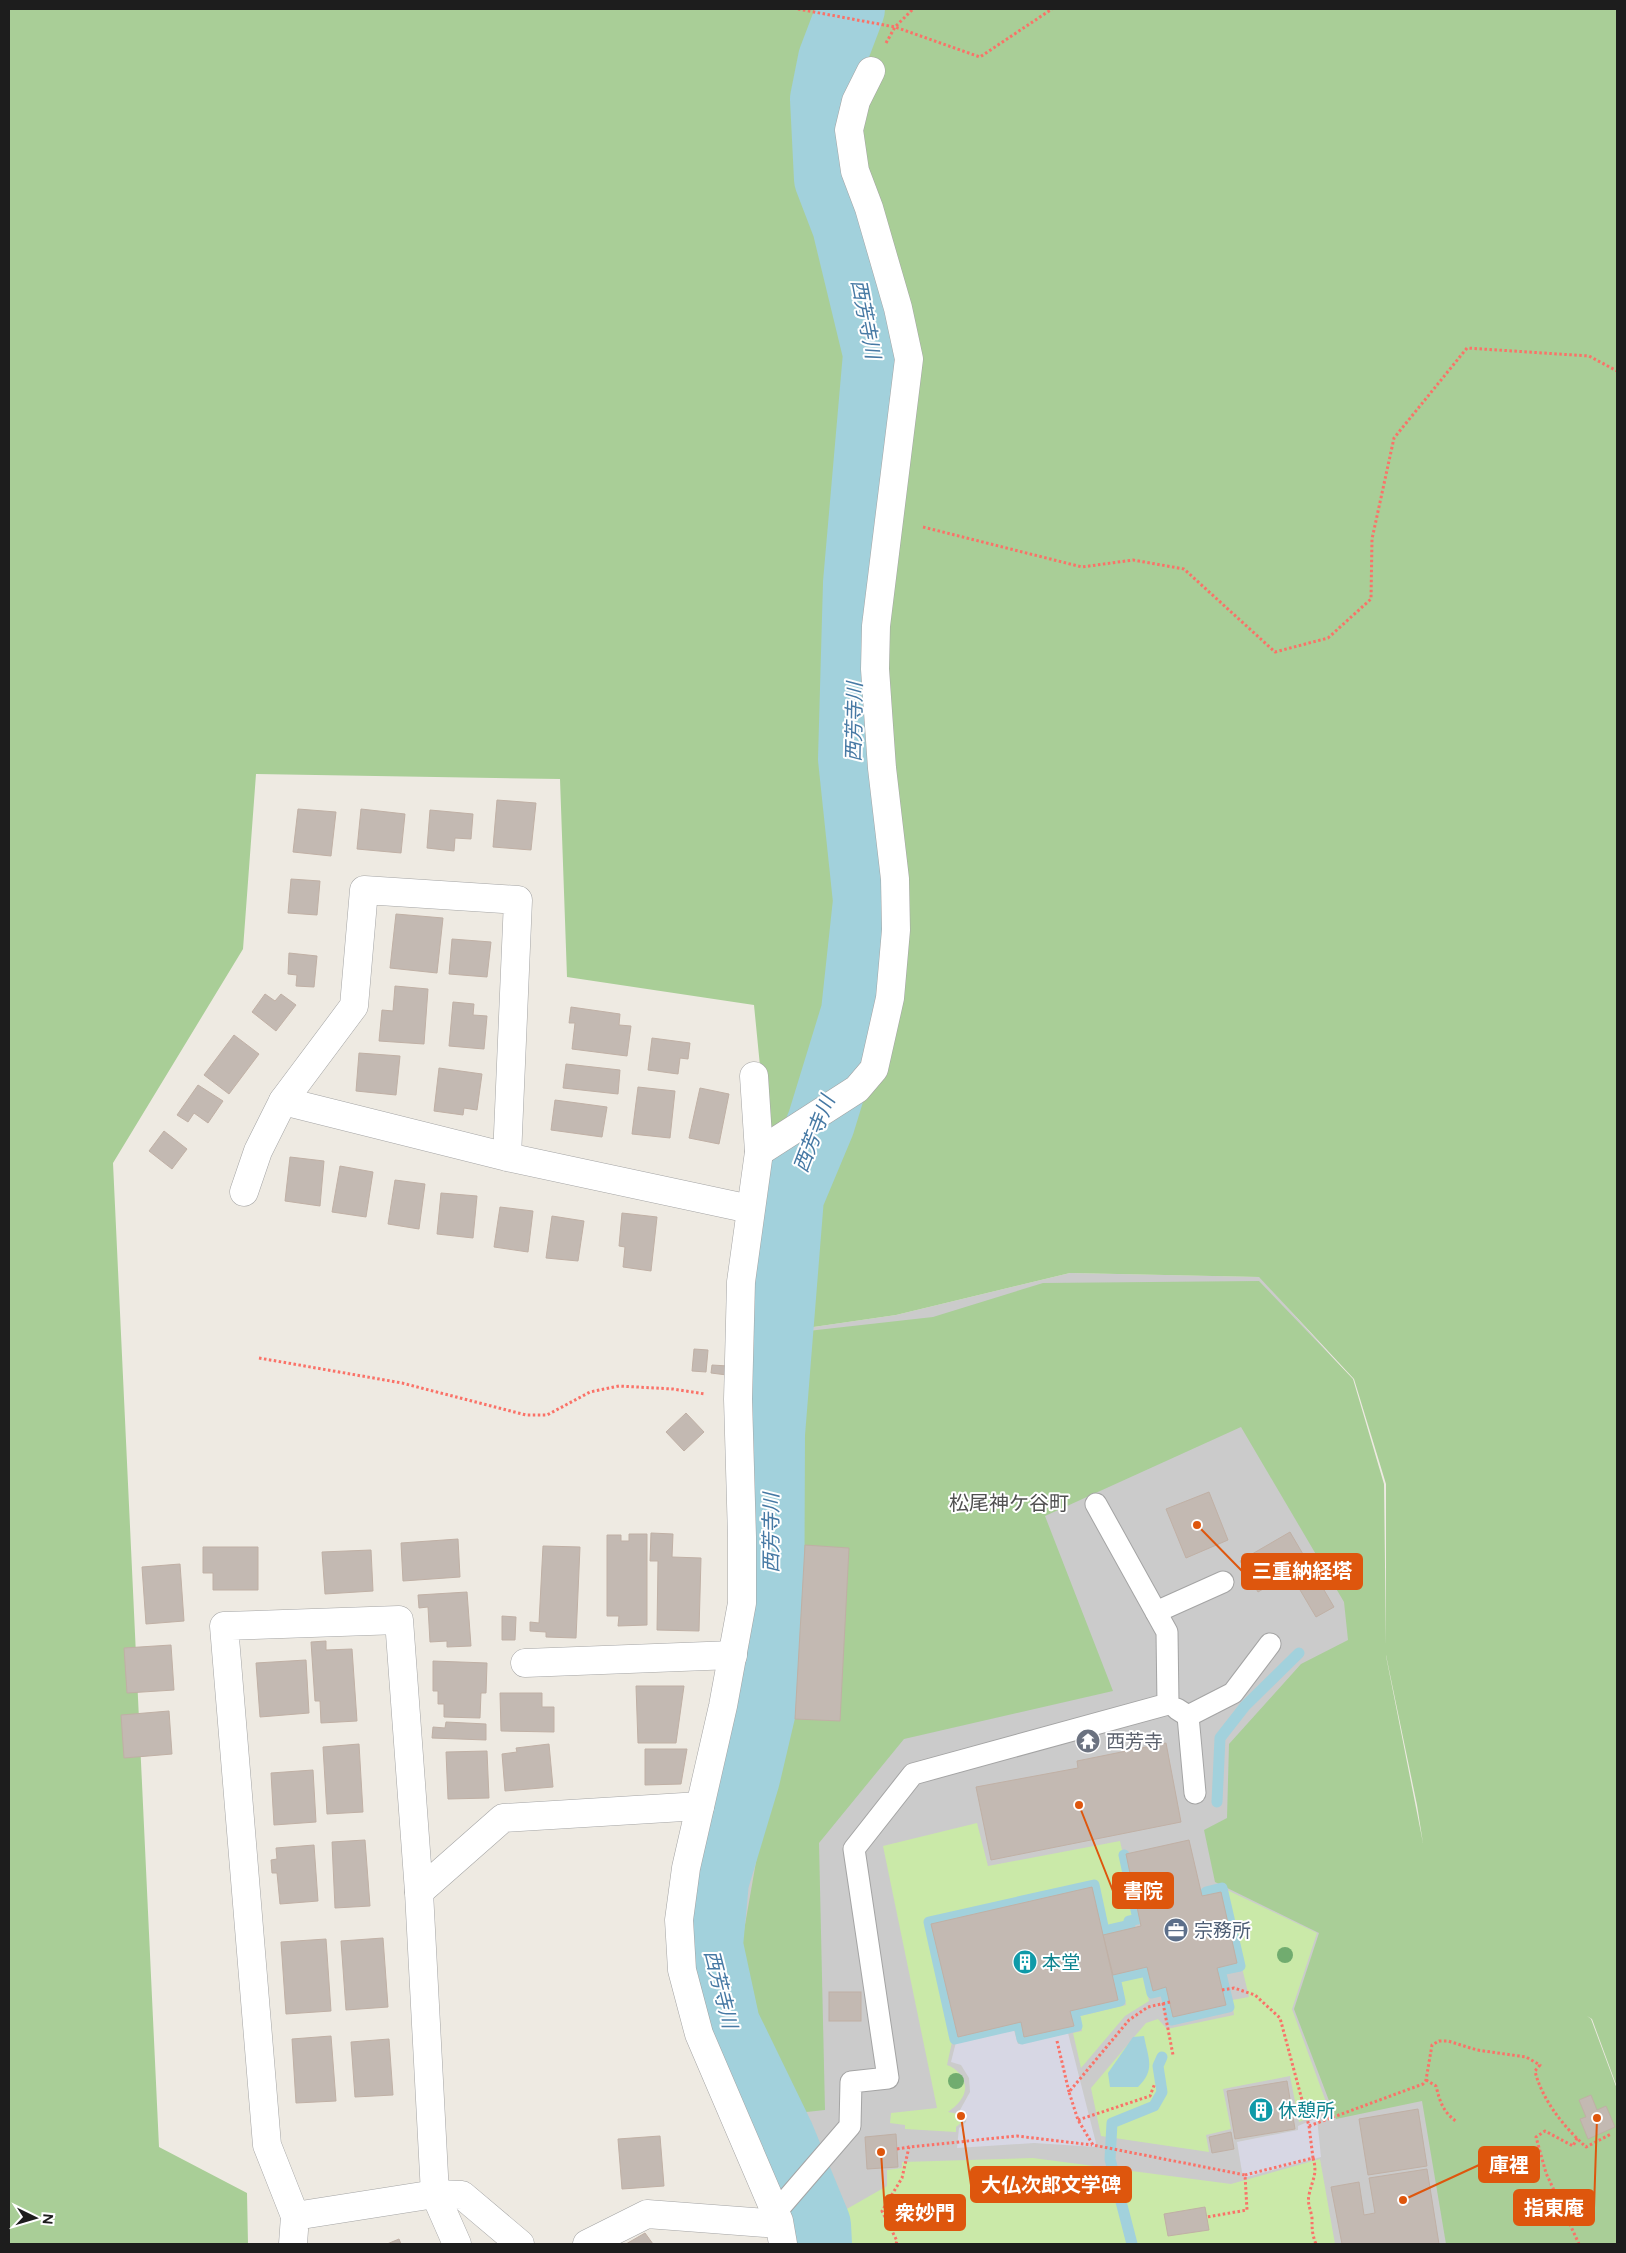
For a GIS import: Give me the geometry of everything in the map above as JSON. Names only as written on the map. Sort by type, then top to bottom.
[{"type":"street","points":[[759,1152],[857,1089],[874,1069],[890,998],[896,930],[895,878],[882,768],[875,669],[876,626],[909,359],[898,308],[869,208],[856,172],[849,130],[856,101],[870,72]]},
{"type":"street","points":[[244,1192],[258,1151],[283,1102],[354,1006],[364,890],[518,900],[506,1157]]},
{"type":"street","points":[[587,2244],[647,2214],[779,2227],[700,2034],[682,1970],[679,1920],[686,1868],[733,1655],[742,1603],[738,1399],[741,1282],[759,1152],[754,1076]]},
{"type":"street","points":[[283,1102],[506,1157],[750,1209]]},
{"type":"street","points":[[293,2244],[295,2216],[267,2145],[224,1626],[398,1620],[419,1892],[436,2194],[457,2244]]},
{"type":"street","points":[[525,1662],[733,1655]]},
{"type":"street","points":[[419,1892],[503,1818],[700,1806]]},
{"type":"street","points":[[295,2216],[436,2194],[462,2195],[520,2244]]},
{"type":"lane","points":[[1096,1504],[1166,1632],[1168,1704]]},
{"type":"lane","points":[[1156,1612],[1223,1582]]},
{"type":"lane","points":[[1188,1716],[1233,1693],[1270,1644]]},
{"type":"lane","points":[[779,2227],[818,2162],[850,2126],[851,2082],[888,2078],[854,1849],[913,1774],[1168,1704],[1188,1716]]},
{"type":"lane","points":[[1188,1716],[1195,1793]]},
{"type":"path","points":[[798,9],[895,27],[980,57],[1052,9]]},
{"type":"path","points":[[870,72],[895,27],[913,9]]},
{"type":"path","points":[[888,518],[1082,567],[1133,560],[1184,569],[1275,652],[1328,638],[1371,599],[1372,539],[1394,438],[1467,348],[1589,356],[1617,371]]},
{"type":"path","points":[[259,1358],[402,1383],[526,1415],[547,1415],[590,1392],[618,1386],[673,1389],[738,1399]]},
{"type":"path","points":[[1225,1990],[1234,1988],[1256,1995],[1280,2018],[1309,2126],[1316,2170],[1308,2197],[1308,2208],[1312,2217],[1312,2237],[1316,2244]]},
{"type":"path","points":[[1070,2092],[1129,2020],[1148,2007],[1166,2002],[1173,2056]]},
{"type":"path","points":[[1057,2041],[1078,2120],[1092,2144]]},
{"type":"path","points":[[1309,2126],[1423,2084],[1426,2080],[1432,2045],[1439,2041],[1448,2041],[1477,2050],[1526,2057],[1540,2065],[1536,2071],[1539,2088],[1586,2147],[1611,2134]]},
{"type":"path","points":[[1426,2080],[1436,2086],[1440,2103],[1446,2114],[1457,2122]]},
{"type":"path","points":[[1078,2120],[1150,2096],[1155,2083]]},
{"type":"path","points":[[1577,2138],[1572,2146],[1545,2131],[1536,2137],[1546,2173],[1579,2244]]},
{"type":"path","points":[[897,2149],[1017,2136],[1092,2144],[1245,2175],[1313,2158]]},
{"type":"path","points":[[896,2244],[897,2241],[882,2211],[902,2178],[909,2147]]},
{"type":"path","points":[[1207,2217],[1247,2210],[1245,2175]]},
{"type":"shaded area","name":"西芳寺","points":[[1070,1273],[1260,1277],[1353,1380],[1385,1656],[1433,1905],[1617,2244],[836,2244],[836,2218],[758,2033],[737,1944],[786,1677],[786,1331],[896,1315]]},
{"type":"shaded area","points":[[1013,2027],[1018,2044],[1068,2033],[1097,2147],[1034,2143],[957,2148],[959,2128],[966,2122],[967,2113],[960,2110],[970,2092],[969,2078],[961,2065],[951,2062],[956,2042]]},
{"type":"shaded area","points":[[1317,2118],[1321,2157],[1243,2178],[1237,2142],[1298,2130],[1298,2126]]},
{"type":"green space","points":[[9,9],[1617,9],[1617,2087],[1592,2019],[1587,2016],[1591,2019],[1617,2089],[1617,2244],[1446,2244],[1422,2101],[1336,2119],[1294,2009],[1319,1933],[1215,1882],[1204,1830],[1227,1818],[1229,1744],[1301,1664],[1348,1640],[1344,1602],[1241,1427],[1045,1516],[1113,1691],[904,1739],[819,1843],[825,2110],[797,2113],[762,2031],[742,1942],[788,1679],[792,1565],[790,1333],[933,1317],[1043,1283],[1259,1281],[1353,1379],[1384,1484],[1386,1645],[1386,1484],[1354,1379],[1259,1277],[1070,1273],[896,1315],[786,1331],[754,1005],[567,977],[560,779],[256,774],[243,949],[113,1163],[159,2147],[247,2193],[248,2244],[9,2244]],"holes":[[[1386,1655],[1417,1805],[1423,1843]]]},
{"type":"green space","points":[[977,1823],[988,1866],[1120,1841],[1138,1921],[1105,1928],[1094,1882],[924,1919],[952,2042],[947,2065],[957,2071],[965,2084],[965,2090],[960,2101],[948,2112],[964,2115],[963,2121],[956,2127],[956,2132],[905,2129],[905,2125],[890,2123],[891,2113],[937,2108],[883,1846]]},
{"type":"green space","points":[[1223,1888],[1317,1933],[1292,2009],[1329,2110],[1299,2122],[1290,2076],[1223,2089],[1231,2129],[1206,2135],[1209,2152],[1101,2136],[1091,2088],[1146,2023],[1158,2019],[1167,2029],[1234,2015],[1232,2000],[1249,1997]]},
{"type":"green space","points":[[1143,1977],[1149,2001],[1125,2016],[1081,2068],[1073,2033],[1082,2031],[1080,2016],[1126,2005],[1121,1980]]},
{"type":"green space","points":[[1033,2158],[1231,2184],[1320,2159],[1335,2244],[839,2244],[838,2214],[887,2186],[887,2170],[902,2168],[902,2162]]},
{"type":"water","points":[[1144,2036],[1149,2057],[1149,2069],[1144,2081],[1138,2087],[1110,2087],[1108,2073],[1133,2037]]},
{"type":"building","points":[[497,800],[536,803],[531,850],[493,847]]},
{"type":"building","points":[[298,809],[336,812],[331,856],[293,852]]},
{"type":"building","points":[[361,809],[405,814],[401,853],[357,849]]},
{"type":"building","points":[[430,810],[473,814],[471,839],[455,838],[454,851],[427,848]]},
{"type":"building","points":[[291,879],[320,881],[317,915],[288,913]]},
{"type":"building","points":[[396,914],[443,918],[437,973],[390,968]]},
{"type":"building","points":[[452,939],[491,942],[487,977],[449,974]]},
{"type":"building","points":[[289,953],[317,956],[314,987],[296,986],[297,975],[288,974]]},
{"type":"building","points":[[395,986],[428,989],[424,1044],[379,1041],[382,1010],[393,1011]]},
{"type":"building","points":[[265,994],[275,1001],[281,994],[296,1005],[276,1031],[252,1012]]},
{"type":"building","points":[[453,1002],[474,1004],[473,1015],[487,1016],[484,1049],[449,1046]]},
{"type":"building","points":[[571,1007],[620,1014],[619,1025],[631,1026],[627,1056],[572,1049],[575,1023],[569,1023]]},
{"type":"building","points":[[234,1035],[259,1054],[229,1094],[204,1075]]},
{"type":"building","points":[[652,1038],[690,1043],[688,1059],[680,1058],[678,1074],[648,1070]]},
{"type":"building","points":[[359,1053],[400,1056],[396,1095],[356,1091]]},
{"type":"building","points":[[566,1064],[620,1070],[618,1094],[563,1088]]},
{"type":"building","points":[[439,1068],[482,1074],[477,1110],[464,1108],[463,1115],[434,1111]]},
{"type":"building","points":[[198,1085],[223,1101],[208,1123],[194,1113],[188,1122],[177,1115]]},
{"type":"building","points":[[638,1087],[675,1091],[670,1138],[632,1134]]},
{"type":"building","points":[[700,1088],[729,1094],[719,1144],[689,1138]]},
{"type":"building","points":[[555,1100],[607,1107],[602,1137],[551,1130]]},
{"type":"building","points":[[164,1131],[187,1149],[172,1169],[149,1151]]},
{"type":"building","points":[[290,1157],[324,1161],[320,1206],[285,1201]]},
{"type":"building","points":[[340,1166],[373,1172],[366,1217],[332,1212]]},
{"type":"building","points":[[395,1180],[425,1184],[419,1229],[388,1224]]},
{"type":"building","points":[[441,1193],[477,1196],[473,1238],[437,1234]]},
{"type":"building","points":[[500,1207],[533,1211],[528,1252],[494,1247]]},
{"type":"building","points":[[622,1213],[657,1217],[651,1271],[623,1267],[625,1247],[619,1246]]},
{"type":"building","points":[[552,1216],[584,1221],[578,1261],[546,1258]]},
{"type":"building","points":[[694,1349],[708,1350],[706,1372],[692,1371]]},
{"type":"building","points":[[712,1365],[728,1366],[727,1375],[711,1373]]},
{"type":"building","points":[[686,1413],[704,1432],[684,1451],[666,1432]]},
{"type":"building","points":[[1209,1492],[1228,1540],[1186,1558],[1166,1509]]},
{"type":"building","points":[[1290,1532],[1334,1607],[1316,1617],[1290,1573],[1258,1592],[1240,1561]]},
{"type":"building","points":[[651,1533],[673,1534],[672,1557],[701,1558],[699,1631],[657,1630],[658,1561],[650,1561]]},
{"type":"building","points":[[629,1534],[647,1534],[647,1625],[618,1626],[619,1616],[607,1616],[607,1535],[621,1535],[621,1541],[629,1541]]},
{"type":"building","points":[[458,1539],[460,1577],[403,1581],[401,1543]]},
{"type":"building","points":[[805,1545],[849,1548],[840,1721],[795,1719]]},
{"type":"building","points":[[543,1546],[580,1547],[576,1638],[546,1637],[546,1632],[530,1631],[530,1622],[539,1623]]},
{"type":"building","points":[[203,1547],[258,1547],[258,1590],[213,1590],[213,1573],[203,1573]]},
{"type":"building","points":[[371,1550],[373,1591],[325,1594],[322,1552]]},
{"type":"building","points":[[180,1564],[184,1621],[146,1624],[142,1567]]},
{"type":"building","points":[[467,1592],[471,1646],[447,1647],[447,1641],[430,1642],[428,1607],[419,1608],[418,1595]]},
{"type":"building","points":[[502,1616],[516,1617],[515,1640],[502,1640]]},
{"type":"building","points":[[326,1641],[326,1650],[352,1649],[357,1721],[321,1723],[320,1701],[315,1701],[311,1642]]},
{"type":"building","points":[[171,1645],[174,1690],[127,1693],[124,1648]]},
{"type":"building","points":[[306,1660],[309,1713],[260,1717],[256,1663]]},
{"type":"building","points":[[433,1661],[487,1663],[486,1693],[481,1693],[480,1718],[444,1717],[444,1704],[438,1704],[438,1691],[433,1691]]},
{"type":"building","points":[[636,1686],[684,1686],[676,1743],[638,1743]]},
{"type":"building","points":[[500,1693],[542,1693],[542,1707],[554,1707],[554,1732],[501,1731]]},
{"type":"building","points":[[169,1711],[172,1754],[124,1758],[121,1715]]},
{"type":"building","points":[[446,1722],[486,1724],[486,1740],[432,1738],[433,1727],[445,1728]]},
{"type":"building","points":[[1166,1743],[1181,1822],[991,1860],[976,1787],[1078,1768],[1077,1761]]},
{"type":"building","points":[[359,1744],[363,1812],[327,1814],[323,1747]]},
{"type":"building","points":[[549,1744],[553,1787],[505,1791],[502,1754],[517,1752],[516,1748]]},
{"type":"building","points":[[645,1749],[687,1749],[681,1784],[645,1785]]},
{"type":"building","points":[[487,1751],[489,1798],[448,1799],[446,1752]]},
{"type":"building","points":[[313,1770],[316,1822],[274,1825],[271,1773]]},
{"type":"building","points":[[365,1840],[370,1906],[335,1908],[332,1842]]},
{"type":"building","name":"宗務所","points":[[1189,1840],[1202,1896],[1221,1892],[1237,1963],[1217,1968],[1226,2005],[1173,2017],[1166,1987],[1153,1991],[1147,1967],[1113,1975],[1103,1935],[1141,1926],[1126,1854]]},
{"type":"building","points":[[314,1845],[318,1901],[280,1904],[277,1873],[272,1873],[271,1860],[277,1859],[276,1848]]},
{"type":"building","name":"本堂","points":[[1092,1887],[1118,2000],[1070,2011],[1074,2026],[1024,2037],[1021,2022],[958,2037],[931,1924]]},
{"type":"building","points":[[383,1938],[388,2007],[346,2010],[341,1941]]},
{"type":"building","points":[[326,1939],[331,2011],[286,2014],[281,1942]]},
{"type":"building","points":[[829,1992],[861,1992],[861,2021],[829,2021]]},
{"type":"building","points":[[331,2036],[336,2101],[296,2103],[292,2039]]},
{"type":"building","points":[[389,2039],[393,2095],[355,2097],[351,2042]]},
{"type":"building","name":"休憩所","points":[[1287,2081],[1295,2129],[1235,2139],[1227,2091]]},
{"type":"building","points":[[1591,2095],[1597,2110],[1606,2106],[1615,2127],[1588,2139],[1580,2119],[1586,2117],[1579,2100]]},
{"type":"building","points":[[1418,2109],[1427,2166],[1368,2175],[1359,2119]]},
{"type":"building","points":[[1231,2132],[1234,2149],[1212,2153],[1209,2137]]},
{"type":"building","points":[[896,2134],[898,2167],[867,2169],[865,2137]]},
{"type":"building","points":[[660,2136],[664,2186],[622,2189],[618,2139]]},
{"type":"building","points":[[1427,2169],[1439,2244],[1342,2244],[1331,2187],[1359,2182],[1364,2215],[1375,2213],[1369,2178]]},
{"type":"building","points":[[1205,2207],[1209,2230],[1168,2236],[1164,2214]]},
{"type":"building","points":[[645,2233],[653,2244],[626,2244]]},
{"type":"building","points":[[399,2239],[401,2244],[387,2244]]},
{"type":"waterway","name":"西芳寺川","points":[[818,2244],[817,2225],[780,2135],[726,2024],[709,1945],[715,1881],[746,1778],[770,1676],[771,1434],[790,1197],[821,1123],[855,1012],[867,901],[852,759],[857,583],[877,354],[846,226],[828,179],[824,99],[832,59],[851,9]]},
{"type":"waterway","points":[[1217,1802],[1220,1738],[1245,1706],[1299,1653]]},
{"type":"waterway","points":[[1124,1855],[1138,1919],[1129,1921],[1130,1925],[1104,1931],[1094,1885],[929,1922],[955,2039],[1019,2024],[1022,2039],[1077,2026],[1074,2012],[1120,2001],[1115,1978],[1147,1971],[1152,1993],[1165,1990],[1172,2020],[1229,2007],[1220,1970],[1240,1966],[1222,1888],[1206,1892]]},
{"type":"waterway","points":[[1132,2244],[1110,2159],[1112,2123],[1154,2106],[1162,2092],[1158,2066],[1162,2057]]},
{"type":"place","name":"三重納経塔","points":[[1197,1525]]},
{"type":"place","name":"西芳寺","points":[[1088,1741]]},
{"type":"place","name":"書院","points":[[1079,1805]]},
{"type":"place","name":"宗務所","points":[[1176,1930]]},
{"type":"place","name":"本堂","points":[[1025,1962]]},
{"type":"place","name":"休憩所","points":[[1261,2110]]},
{"type":"place","name":"大仏次郎文学碑","points":[[961,2116]]},
{"type":"place","name":"指東庵","points":[[1597,2118]]},
{"type":"place","name":"衆妙門","points":[[881,2152]]},
{"type":"place","name":"庫裡","points":[[1403,2200]]},
{"type":"district","name":"松尾神ケ谷町","points":[[1009,1503]]}]
